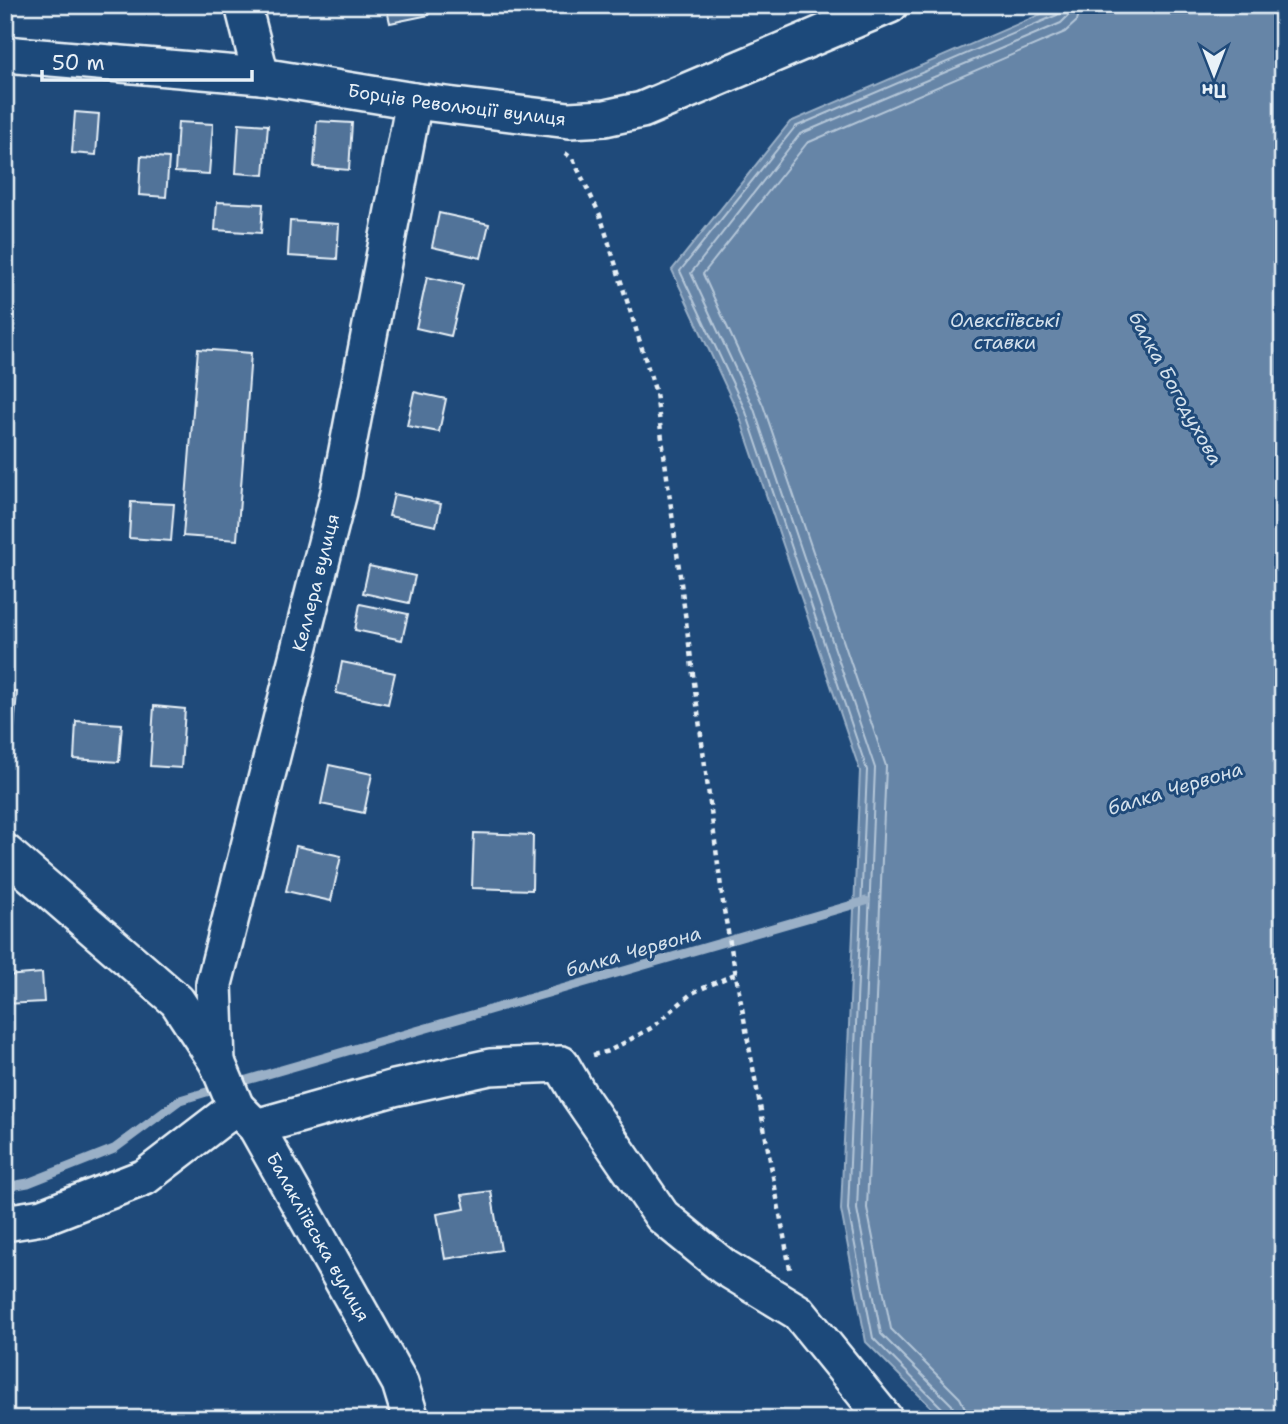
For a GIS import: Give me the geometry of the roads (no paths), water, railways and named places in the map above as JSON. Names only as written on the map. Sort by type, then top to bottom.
[{"type":"street","points":[[243,5],[261,76]]},
{"type":"street","name":"Борців Революції вулиця","points":[[5,54],[261,76],[414,101],[569,120],[605,118],[642,110],[890,5]]},
{"type":"street","name":"Келлера вулиця","points":[[217,1062],[214,984],[340,492],[414,101]]},
{"type":"street","points":[[5,852],[177,1001],[217,1062]]},
{"type":"street","name":"Балакліївська вулиця","points":[[217,1062],[400,1383],[411,1419]]},
{"type":"street","points":[[5,1223],[43,1217],[145,1177],[246,1117],[490,1067],[561,1064],[662,1216],[724,1267],[798,1312],[886,1419]]},
{"type":"water","name":"Олексіївські ставки","points":[[1062,5],[1283,5],[1283,1419],[943,1419],[866,1342],[841,1210],[860,771],[739,415],[672,270],[790,122]]},
{"type":"waterway","name":"балка Червона","points":[[233,1084],[866,901]]},
{"type":"waterway","name":"балка Червона","points":[[5,1187],[28,1183],[114,1149],[180,1100],[220,1088]]},
{"type":"water label","name":"балка Богодухова","points":[[1176,388]]}]
